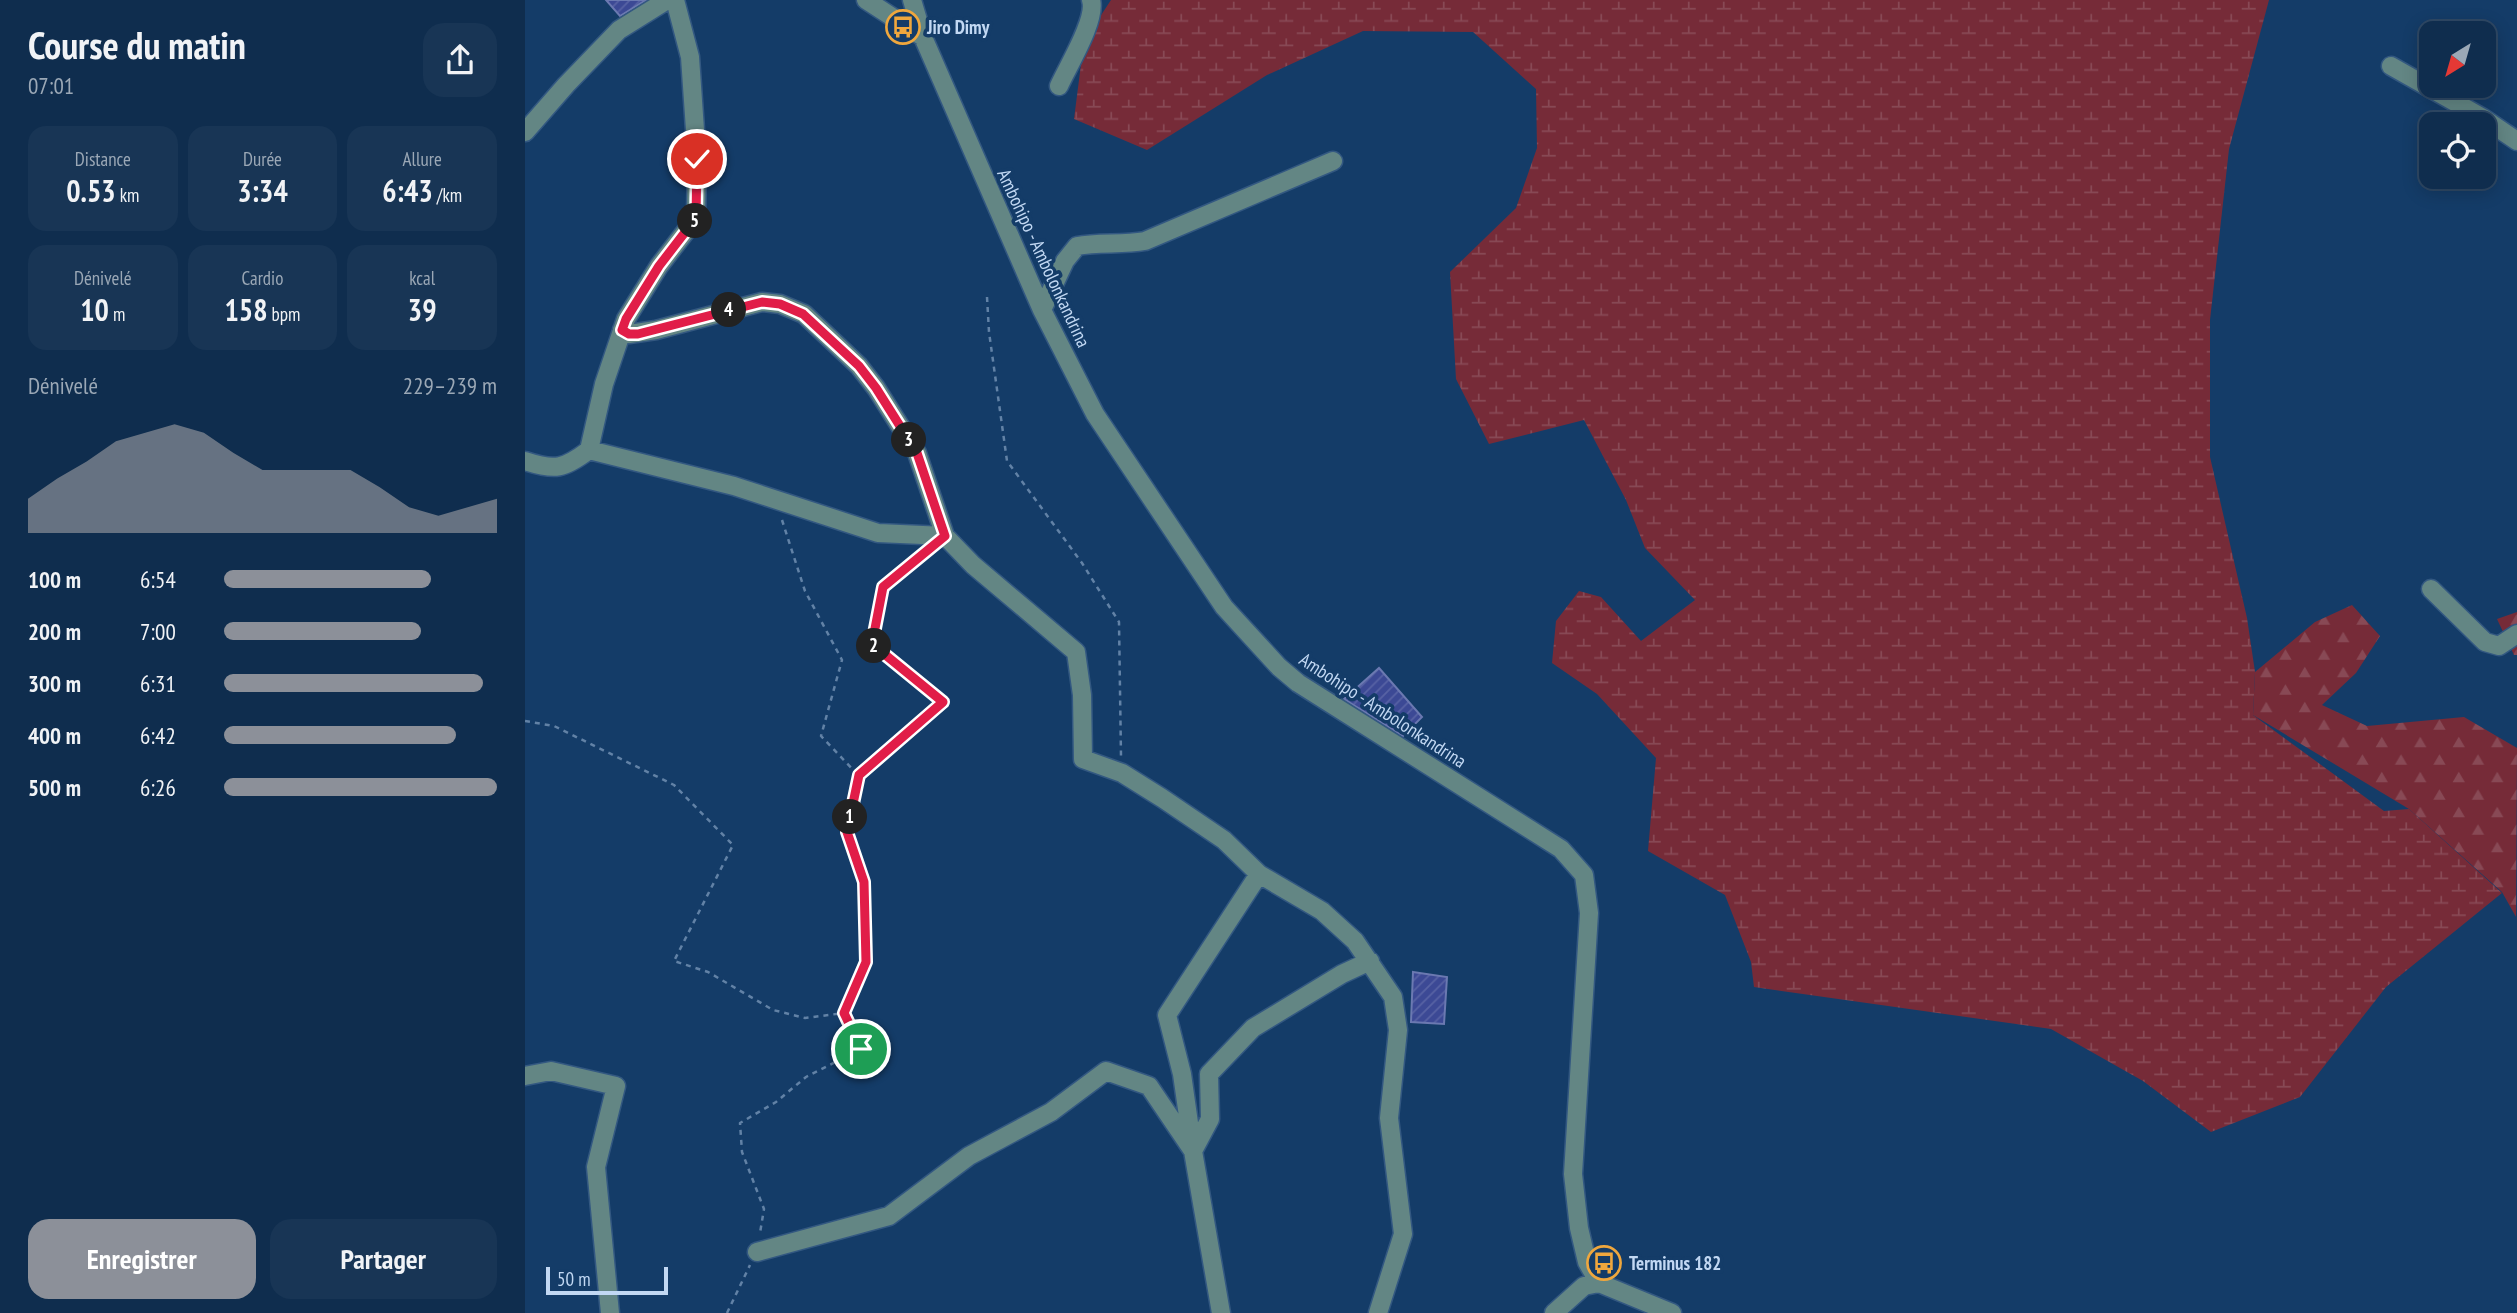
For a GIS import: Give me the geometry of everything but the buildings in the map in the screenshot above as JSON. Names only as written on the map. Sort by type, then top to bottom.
[{"type":"street","points":[[525,132],[619,30],[667,0]]},
{"type":"street","points":[[589,450],[604,384],[626,319],[659,266],[696,218],[697,159],[690,57],[675,0]]},
{"type":"street","points":[[866,0],[923,37]]},
{"type":"street","name":"Ambohipo - Ambolonkandrina","points":[[912,0],[923,37],[1042,310],[1095,414],[1224,607],[1279,667],[1298,683],[1561,849],[1584,875],[1590,913],[1573,1174],[1579,1228],[1587,1262],[1599,1283]]},
{"type":"street","points":[[1059,86],[1090,24],[1093,5],[1091,0]]},
{"type":"street","points":[[2391,66],[2483,118],[2517,141]]},
{"type":"street","points":[[1042,310],[1065,261],[1076,246],[1145,241],[1333,161]]},
{"type":"street","points":[[622,330],[629,334],[647,332],[762,302],[780,304],[803,314],[851,358],[876,388],[917,453],[945,536],[974,565],[1076,652],[1082,695],[1083,759],[1122,773],[1224,841],[1259,874],[1339,924],[1370,961],[1393,997],[1398,1030],[1389,1118],[1403,1234],[1378,1313]]},
{"type":"street","points":[[525,461],[544,467],[561,467],[589,450],[734,486],[878,533],[945,536]]},
{"type":"street","points":[[2431,589],[2485,642],[2499,646],[2517,634]]},
{"type":"street","points":[[1221,1313],[1222,1305],[1193,1151],[1182,1073],[1167,1015],[1259,874]]},
{"type":"street","points":[[1193,1151],[1210,1119],[1209,1074],[1254,1028],[1342,974],[1370,961]]},
{"type":"street","points":[[525,1076],[551,1071],[616,1086],[596,1167],[610,1313]]},
{"type":"street","points":[[757,1252],[890,1216],[969,1156],[1051,1112],[1106,1071],[1149,1086],[1193,1151]]},
{"type":"street","points":[[1554,1313],[1584,1286],[1599,1283],[1672,1313]]},
{"type":"path","points":[[986,297],[1007,461],[1082,562],[1119,622],[1122,773]]},
{"type":"path","points":[[776,501],[805,592],[842,660],[821,736],[859,775]]},
{"type":"path","points":[[727,1313],[757,1252],[764,1209],[742,1152],[740,1123],[776,1102],[806,1077],[861,1049],[844,1013],[866,962],[864,882],[847,832],[859,775],[943,702],[872,644],[883,587],[945,536]]},
{"type":"path","points":[[525,721],[554,726],[674,785],[733,845],[674,961],[708,972],[773,1010],[805,1018],[844,1013]]},
{"type":"green space","points":[[1111,0],[2269,0],[2229,149],[2210,320],[2210,457],[2247,618],[2255,672],[2253,715],[2384,811],[2409,809],[2502,893],[2386,987],[2300,1097],[2211,1132],[2143,1081],[2051,1029],[1754,987],[1751,962],[1725,895],[1648,851],[1656,758],[1597,694],[1552,663],[1556,621],[1579,591],[1601,597],[1641,641],[1695,600],[1645,548],[1626,500],[1584,420],[1489,444],[1456,379],[1450,272],[1516,208],[1537,148],[1536,89],[1473,32],[1363,31],[1267,75],[1147,150],[1074,119],[1084,41]]},
{"type":"green space","points":[[2352,605],[2380,636],[2356,673],[2322,705],[2367,726],[2464,717],[2517,748],[2516,917],[2502,892],[2409,809],[2253,715],[2255,672],[2315,622]]},
{"type":"green space","points":[[2517,612],[2517,655],[2514,655],[2497,619]]},
{"type":"place","name":"Jiro Dimy","points":[[903,27]]},
{"type":"place","name":"Terminus 182","points":[[1604,1263]]},
{"type":"route","points":[[697,159],[696,218],[659,266],[622,330],[629,334],[638,334],[762,302],[780,304],[803,314],[818,325],[859,366],[876,388],[917,453],[945,536],[883,587],[872,644],[943,702],[859,775],[847,832],[864,882],[866,962],[844,1013],[861,1049]]}]
